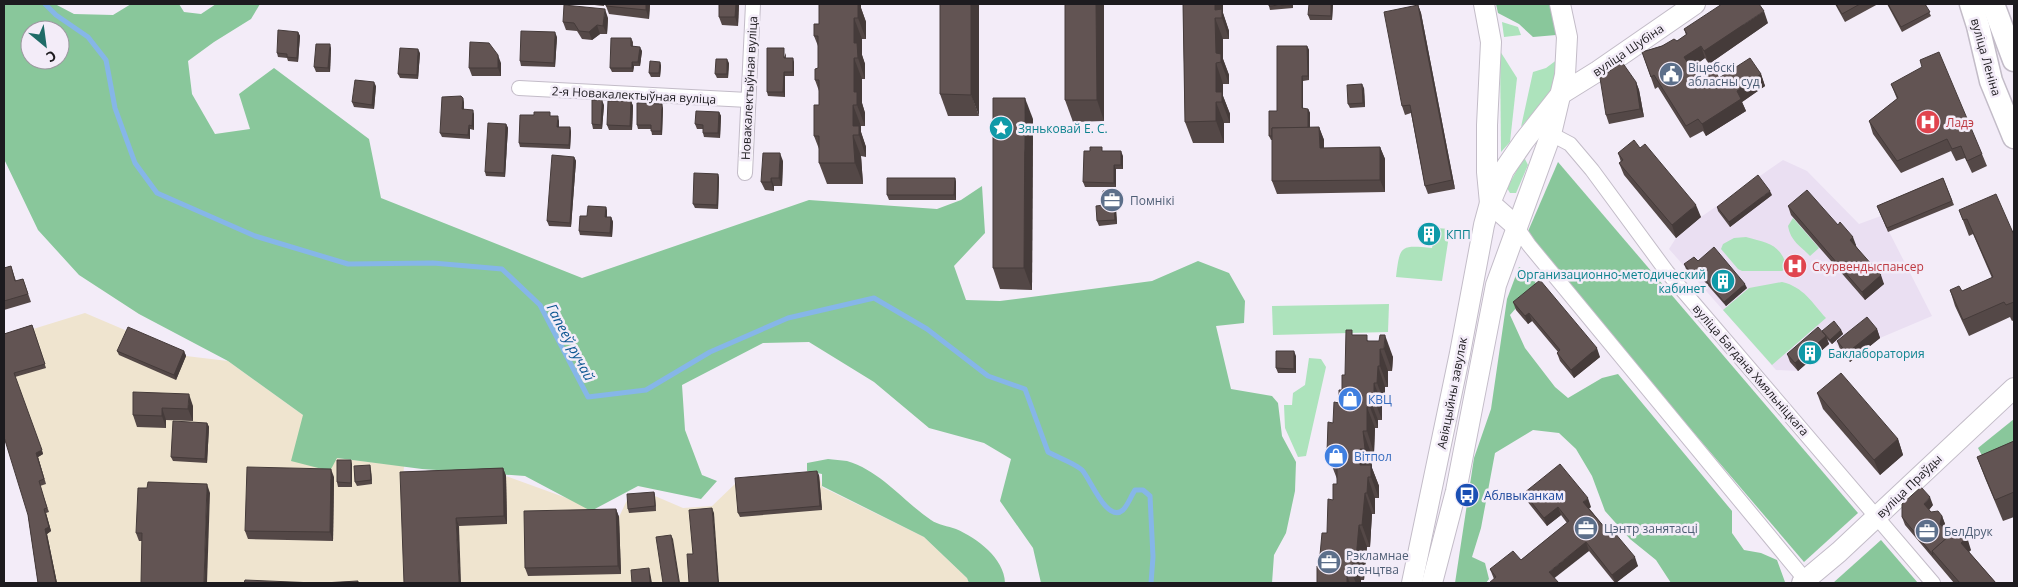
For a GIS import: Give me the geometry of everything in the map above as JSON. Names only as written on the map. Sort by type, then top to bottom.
[{"type":"main road","name":"вуліца Леніна","points":[[1970,4],[1978,26],[1991,80],[2014,138]]},
{"type":"main road","name":"вуліца Леніна","points":[[1993,4],[2014,60]]},
{"type":"street","name":"Новакалектыўная вуліца","points":[[745,173],[753,4]]},
{"type":"street","points":[[1484,4],[1491,42],[1486,125],[1490,202],[1516,226],[1529,245],[1805,582]]},
{"type":"street","points":[[1516,226],[1552,134],[1565,75],[1567,37],[1560,4]]},
{"type":"street","name":"вуліца Шубіна","points":[[1560,94],[1598,71],[1695,4]]},
{"type":"street","name":"2-я Новакалектыўная вуліца","points":[[519,88],[748,100]]},
{"type":"street","points":[[1490,202],[1504,170],[1560,94]]},
{"type":"street","name":"вуліца Багдана Хмяльніцкага","points":[[1552,134],[1570,144],[1592,170],[1667,272],[1934,583]]},
{"type":"street","name":"Авіяцыйны завулак","points":[[1412,583],[1490,202]]},
{"type":"street","name":"Авіяцыйны завулак","points":[[1432,583],[1456,491],[1496,285],[1516,226]]},
{"type":"street","name":"вуліца Праўды","points":[[1805,582],[2014,388]]},
{"type":"shaded area","name":"Скурвендыспансер","points":[[1783,160],[1807,171],[1859,224],[1881,216],[1932,316],[1880,338],[1850,362],[1834,342],[1829,344],[1798,371],[1776,370],[1669,249],[1676,238],[1701,217]]},
{"type":"shaded area","points":[[85,313],[186,356],[228,361],[303,415],[337,458],[404,466],[403,480],[506,476],[619,517],[628,498],[655,496],[683,508],[712,506],[737,482],[819,475],[822,487],[924,537],[967,578],[969,583],[39,583],[4,338]]},
{"type":"green space","points":[[4,4],[55,4],[74,14],[113,15],[131,4],[179,4],[184,12],[201,14],[216,4],[260,4],[251,19],[188,61],[192,94],[215,134],[250,129],[239,94],[274,68],[369,139],[381,198],[582,278],[809,200],[937,209],[961,200],[982,186],[985,233],[954,266],[966,300],[1000,301],[1152,281],[1198,261],[1229,273],[1245,301],[1244,323],[1216,326],[1231,389],[1272,396],[1278,403],[1282,436],[1296,462],[1295,491],[1286,533],[1274,555],[1272,583],[1041,583],[1033,548],[1000,501],[1011,459],[984,443],[929,428],[874,382],[809,342],[763,343],[682,385],[685,430],[702,475],[717,481],[701,499],[638,486],[591,511],[525,476],[422,469],[337,458],[330,471],[291,461],[303,415],[228,361],[139,314],[79,275],[38,230],[4,159]]},
{"type":"green space","points":[[1496,4],[1550,4],[1556,35],[1533,37],[1519,24],[1498,13]]},
{"type":"green space","points":[[1502,22],[1518,27],[1521,35],[1504,37]]},
{"type":"green space","points":[[1500,51],[1517,78],[1510,142],[1501,152]]},
{"type":"green space","points":[[1558,59],[1554,88],[1521,127],[1533,72],[1546,68]]},
{"type":"green space","points":[[1524,157],[1528,165],[1516,193],[1510,193],[1507,188]]},
{"type":"green space","points":[[1558,162],[1858,513],[1804,562],[1526,236]]},
{"type":"green space","points":[[1793,218],[1819,248],[1810,256],[1791,236],[1788,226]]},
{"type":"green space","points":[[1436,228],[1450,229],[1442,281],[1396,277],[1399,259],[1404,249],[1408,247],[1432,248]]},
{"type":"green space","points":[[1746,237],[1767,243],[1777,249],[1787,268],[1782,271],[1742,271],[1738,269],[1721,249],[1723,244],[1734,238]]},
{"type":"green space","points":[[1519,267],[1536,276],[1535,286],[1510,315],[1525,348],[1555,387],[1568,398],[1602,378],[1618,374],[1732,511],[1732,533],[1744,550],[1761,553],[1777,560],[1785,582],[1671,583],[1656,560],[1630,539],[1605,511],[1592,476],[1576,449],[1559,433],[1533,430],[1495,453],[1481,528],[1472,557],[1485,563],[1489,579],[1486,583],[1455,583],[1474,458],[1491,409],[1507,299]]},
{"type":"green space","points":[[1782,282],[1790,284],[1802,292],[1826,318],[1772,365],[1723,310],[1749,288]]},
{"type":"green space","points":[[1389,304],[1388,332],[1273,335],[1272,306]]},
{"type":"green space","points":[[1309,358],[1321,359],[1326,367],[1306,456],[1298,457],[1285,428],[1284,405],[1292,405],[1293,393],[1305,385]]},
{"type":"green space","points":[[2014,419],[2014,449],[1986,463],[1978,448]]},
{"type":"green space","points":[[828,459],[847,461],[871,472],[931,520],[956,529],[980,543],[995,557],[1000,565],[1005,583],[969,583],[967,578],[924,537],[822,486],[822,474],[807,471],[807,463]]},
{"type":"green space","points":[[1881,540],[1918,583],[1833,583]]},
{"type":"building","points":[[606,4],[646,4],[646,10],[606,6]]},
{"type":"building","points":[[719,4],[736,4],[735,17],[719,17]]},
{"type":"building","points":[[819,4],[858,4],[858,18],[854,18],[854,43],[857,43],[858,58],[854,58],[854,92],[857,92],[857,105],[853,105],[853,126],[859,126],[859,135],[853,135],[855,163],[819,163],[819,136],[814,136],[814,105],[819,105],[819,80],[815,80],[815,69],[818,68],[818,36],[814,36],[814,24],[819,24]]},
{"type":"building","points":[[940,4],[971,4],[971,95],[940,94]]},
{"type":"building","points":[[1065,4],[1096,4],[1097,100],[1065,100]]},
{"type":"building","points":[[1183,4],[1215,4],[1215,10],[1222,9],[1222,18],[1215,18],[1216,53],[1221,54],[1221,62],[1216,63],[1216,92],[1222,92],[1222,102],[1216,102],[1216,121],[1185,122]]},
{"type":"building","points":[[1269,4],[1292,4],[1269,6]]},
{"type":"building","points":[[1309,4],[1331,4],[1331,16],[1308,15]]},
{"type":"building","name":"Віцебскі абласны суд","points":[[1722,4],[1759,4],[1764,11],[1704,51],[1701,46],[1684,57],[1698,79],[1714,69],[1719,78],[1750,58],[1761,74],[1737,91],[1741,99],[1702,124],[1698,119],[1686,126],[1654,75],[1651,77],[1642,52],[1662,46],[1674,39],[1677,41],[1687,34],[1684,29]]},
{"type":"building","points":[[1836,4],[1860,4],[1842,14]]},
{"type":"building","points":[[1888,4],[1925,4],[1930,12],[1901,27]]},
{"type":"building","points":[[564,5],[605,9],[603,26],[597,25],[589,32],[579,31],[574,23],[563,22]]},
{"type":"building","points":[[1418,5],[1452,180],[1425,186],[1410,105],[1402,106],[1384,12]]},
{"type":"building","points":[[278,30],[298,32],[297,58],[277,53]]},
{"type":"building","points":[[521,31],[555,32],[554,63],[520,61]]},
{"type":"building","points":[[611,38],[631,38],[631,46],[640,47],[638,62],[632,62],[632,68],[610,68]]},
{"type":"building","points":[[470,42],[489,43],[498,55],[498,68],[469,68]]},
{"type":"building","points":[[316,44],[330,44],[328,68],[314,67]]},
{"type":"building","points":[[1277,46],[1307,46],[1308,76],[1302,76],[1302,108],[1308,109],[1308,128],[1272,128],[1272,136],[1269,136],[1269,111],[1277,111]]},
{"type":"building","points":[[400,48],[418,49],[417,75],[398,74]]},
{"type":"building","points":[[767,48],[784,48],[784,58],[793,58],[793,72],[784,72],[783,92],[767,92]]},
{"type":"building","name":"Ладэ","points":[[1939,52],[1982,154],[1967,161],[1961,146],[1952,149],[1947,139],[1897,161],[1869,121],[1898,98],[1891,84],[1922,67],[1920,60]]},
{"type":"building","points":[[716,59],[727,59],[727,74],[715,74]]},
{"type":"building","points":[[650,61],[660,62],[659,73],[649,73]]},
{"type":"building","points":[[1622,62],[1636,82],[1640,109],[1606,115],[1600,78]]},
{"type":"building","points":[[355,80],[374,82],[372,105],[352,102]]},
{"type":"building","points":[[1362,84],[1363,103],[1348,104],[1347,85]]},
{"type":"building","points":[[461,96],[463,98],[462,109],[473,110],[472,126],[469,125],[468,135],[440,133],[442,97]]},
{"type":"building","points":[[993,98],[1025,98],[1024,268],[993,268]]},
{"type":"building","points":[[592,100],[602,100],[601,125],[592,124]]},
{"type":"building","points":[[608,101],[631,101],[630,126],[607,125]]},
{"type":"building","points":[[637,103],[662,104],[661,131],[651,131],[651,125],[637,125]]},
{"type":"building","points":[[696,111],[719,112],[718,133],[703,133],[703,125],[695,124]]},
{"type":"building","points":[[534,112],[550,112],[550,116],[558,116],[557,127],[570,127],[569,145],[519,143],[520,115],[534,115]]},
{"type":"building","points":[[488,123],[506,124],[504,173],[485,172]]},
{"type":"building","points":[[1319,127],[1320,148],[1380,147],[1380,180],[1272,181],[1272,128]]},
{"type":"building","points":[[1634,140],[1640,148],[1645,144],[1696,205],[1672,225],[1619,163],[1623,160],[1618,153]]},
{"type":"building","points":[[1090,147],[1102,147],[1102,151],[1121,151],[1121,165],[1114,165],[1114,183],[1083,182],[1084,151],[1090,151]]},
{"type":"building","points":[[763,153],[780,153],[779,178],[771,178],[771,182],[761,182]]},
{"type":"building","points":[[552,155],[574,157],[570,223],[547,221]]},
{"type":"building","points":[[694,173],[718,174],[717,205],[693,204]]},
{"type":"building","points":[[1758,175],[1770,191],[1729,222],[1717,207]]},
{"type":"building","points":[[887,178],[955,178],[954,195],[887,195]]},
{"type":"building","points":[[1943,178],[1952,201],[1887,228],[1877,206]]},
{"type":"building","points":[[1113,190],[1115,220],[1097,221],[1096,206],[1104,205],[1103,191]]},
{"type":"building","points":[[1807,190],[1838,225],[1840,222],[1853,237],[1850,240],[1881,275],[1862,292],[1788,206]]},
{"type":"building","points":[[1996,194],[2014,235],[2014,302],[2006,305],[2004,302],[1963,320],[1950,290],[1959,286],[1962,291],[1993,277],[1967,219],[1963,220],[1959,210]]},
{"type":"building","points":[[588,206],[606,207],[605,217],[611,217],[610,233],[579,231],[580,216],[587,216]]},
{"type":"building","points":[[1426,226],[1431,226],[1430,233],[1425,233]]},
{"type":"building","name":"Организационно-методический кабинет","points":[[1714,247],[1745,284],[1724,302],[1697,270],[1692,274],[1684,264],[1694,257],[1698,261]]},
{"type":"building","points":[[11,266],[15,281],[23,279],[28,294],[4,301],[4,268]]},
{"type":"building","points":[[1540,280],[1597,348],[1571,370],[1557,353],[1560,350],[1529,313],[1525,316],[1513,302]]},
{"type":"building","points":[[1867,317],[1877,329],[1847,353],[1837,341]]},
{"type":"building","points":[[1834,321],[1841,330],[1830,340],[1822,331]]},
{"type":"building","points":[[32,325],[45,364],[14,373],[42,450],[36,453],[44,479],[39,481],[47,508],[44,509],[49,527],[45,529],[56,583],[38,583],[28,515],[4,437],[4,334]]},
{"type":"building","points":[[128,327],[184,351],[174,375],[117,351]]},
{"type":"building","points":[[1818,327],[1826,336],[1795,363],[1787,354]]},
{"type":"building","points":[[1346,330],[1352,330],[1352,335],[1367,335],[1367,341],[1379,341],[1380,335],[1385,335],[1384,349],[1380,349],[1377,383],[1374,383],[1374,399],[1370,399],[1370,407],[1367,407],[1367,431],[1363,431],[1365,449],[1360,449],[1360,465],[1371,465],[1371,477],[1368,477],[1367,493],[1365,493],[1362,525],[1359,525],[1356,559],[1353,559],[1353,576],[1347,576],[1347,583],[1317,583],[1317,566],[1319,566],[1322,533],[1327,533],[1328,499],[1333,500],[1333,484],[1337,484],[1337,468],[1332,467],[1333,453],[1327,453],[1328,422],[1333,423],[1334,402],[1339,403],[1339,390],[1342,390],[1342,375],[1345,375]]},
{"type":"building","points":[[1276,351],[1294,351],[1294,369],[1276,368]]},
{"type":"building","points":[[1841,373],[1898,439],[1874,460],[1817,393]]},
{"type":"building","points":[[133,392],[189,394],[188,409],[162,408],[162,416],[133,415]]},
{"type":"building","points":[[173,421],[207,423],[205,459],[171,457]]},
{"type":"building","points":[[2014,441],[2014,492],[1995,500],[1977,457]]},
{"type":"building","points":[[337,460],[351,460],[351,483],[337,482]]},
{"type":"building","name":"Цэнтр занятасці","points":[[1560,464],[1588,498],[1583,502],[1606,529],[1609,526],[1635,557],[1612,575],[1586,542],[1549,572],[1559,583],[1489,583],[1496,577],[1490,569],[1513,551],[1521,560],[1569,521],[1558,507],[1544,518],[1524,493]]},
{"type":"building","points":[[370,465],[371,480],[355,482],[354,466]]},
{"type":"building","points":[[247,467],[331,469],[330,532],[245,531]]},
{"type":"building","points":[[503,468],[504,516],[456,518],[459,583],[404,583],[400,472]]},
{"type":"building","points":[[817,471],[820,506],[738,513],[735,478]]},
{"type":"building","points":[[148,482],[207,484],[204,583],[141,583],[142,533],[136,533],[138,488],[147,488]]},
{"type":"building","name":"БелДрук","points":[[1921,487],[1930,497],[1924,504],[1931,512],[1938,511],[1942,516],[1940,524],[1950,535],[1932,551],[1933,555],[1902,517],[1902,504]]},
{"type":"building","points":[[654,492],[655,506],[628,509],[627,494]]},
{"type":"building","points":[[712,508],[718,583],[689,583],[687,554],[693,554],[689,510]]},
{"type":"building","points":[[616,509],[618,566],[525,568],[524,511]]},
{"type":"building","points":[[1958,528],[1967,537],[1961,543],[1996,583],[1960,583],[1932,551]]},
{"type":"building","points":[[671,535],[679,583],[663,583],[656,537]]},
{"type":"building","points":[[649,568],[650,583],[632,583],[631,570]]},
{"type":"building","points":[[245,580],[315,583],[244,583]]},
{"type":"building","points":[[358,581],[358,583],[323,583]]},
{"type":"waterway","name":"Гапееў ручай","points":[[45,4],[56,15],[88,37],[106,60],[115,108],[135,163],[157,193],[255,236],[348,264],[433,263],[502,269],[540,305],[588,397],[646,390],[710,352],[788,318],[874,298],[927,329],[988,376],[1025,389],[1048,452],[1082,470],[1105,506],[1111,511],[1117,513],[1123,510],[1135,490],[1143,490],[1150,496],[1153,557],[1151,583]]},
{"type":"place","name":"Віцебскі абласны суд","points":[[1671,74]]},
{"type":"place","name":"Ладэ","points":[[1928,122]]},
{"type":"place","name":"Зяньковай Е. С.","points":[[1001,128]]},
{"type":"place","name":"Помнікі","points":[[1112,200]]},
{"type":"place","name":"КПП","points":[[1429,234]]},
{"type":"place","name":"Скурвендыспансер","points":[[1795,266]]},
{"type":"place","name":"Организационно-методический кабинет","points":[[1723,281]]},
{"type":"place","name":"Баклаборатория","points":[[1810,353]]},
{"type":"place","name":"КВЦ","points":[[1350,399]]},
{"type":"place","name":"Вітпол","points":[[1336,456]]},
{"type":"place","name":"Аблвыканкам","points":[[1467,495]]},
{"type":"place","name":"Цэнтр занятасці","points":[[1586,528]]},
{"type":"place","name":"БелДрук","points":[[1927,531]]},
{"type":"place","name":"Рэкламнае агенцтва","points":[[1329,562]]}]
